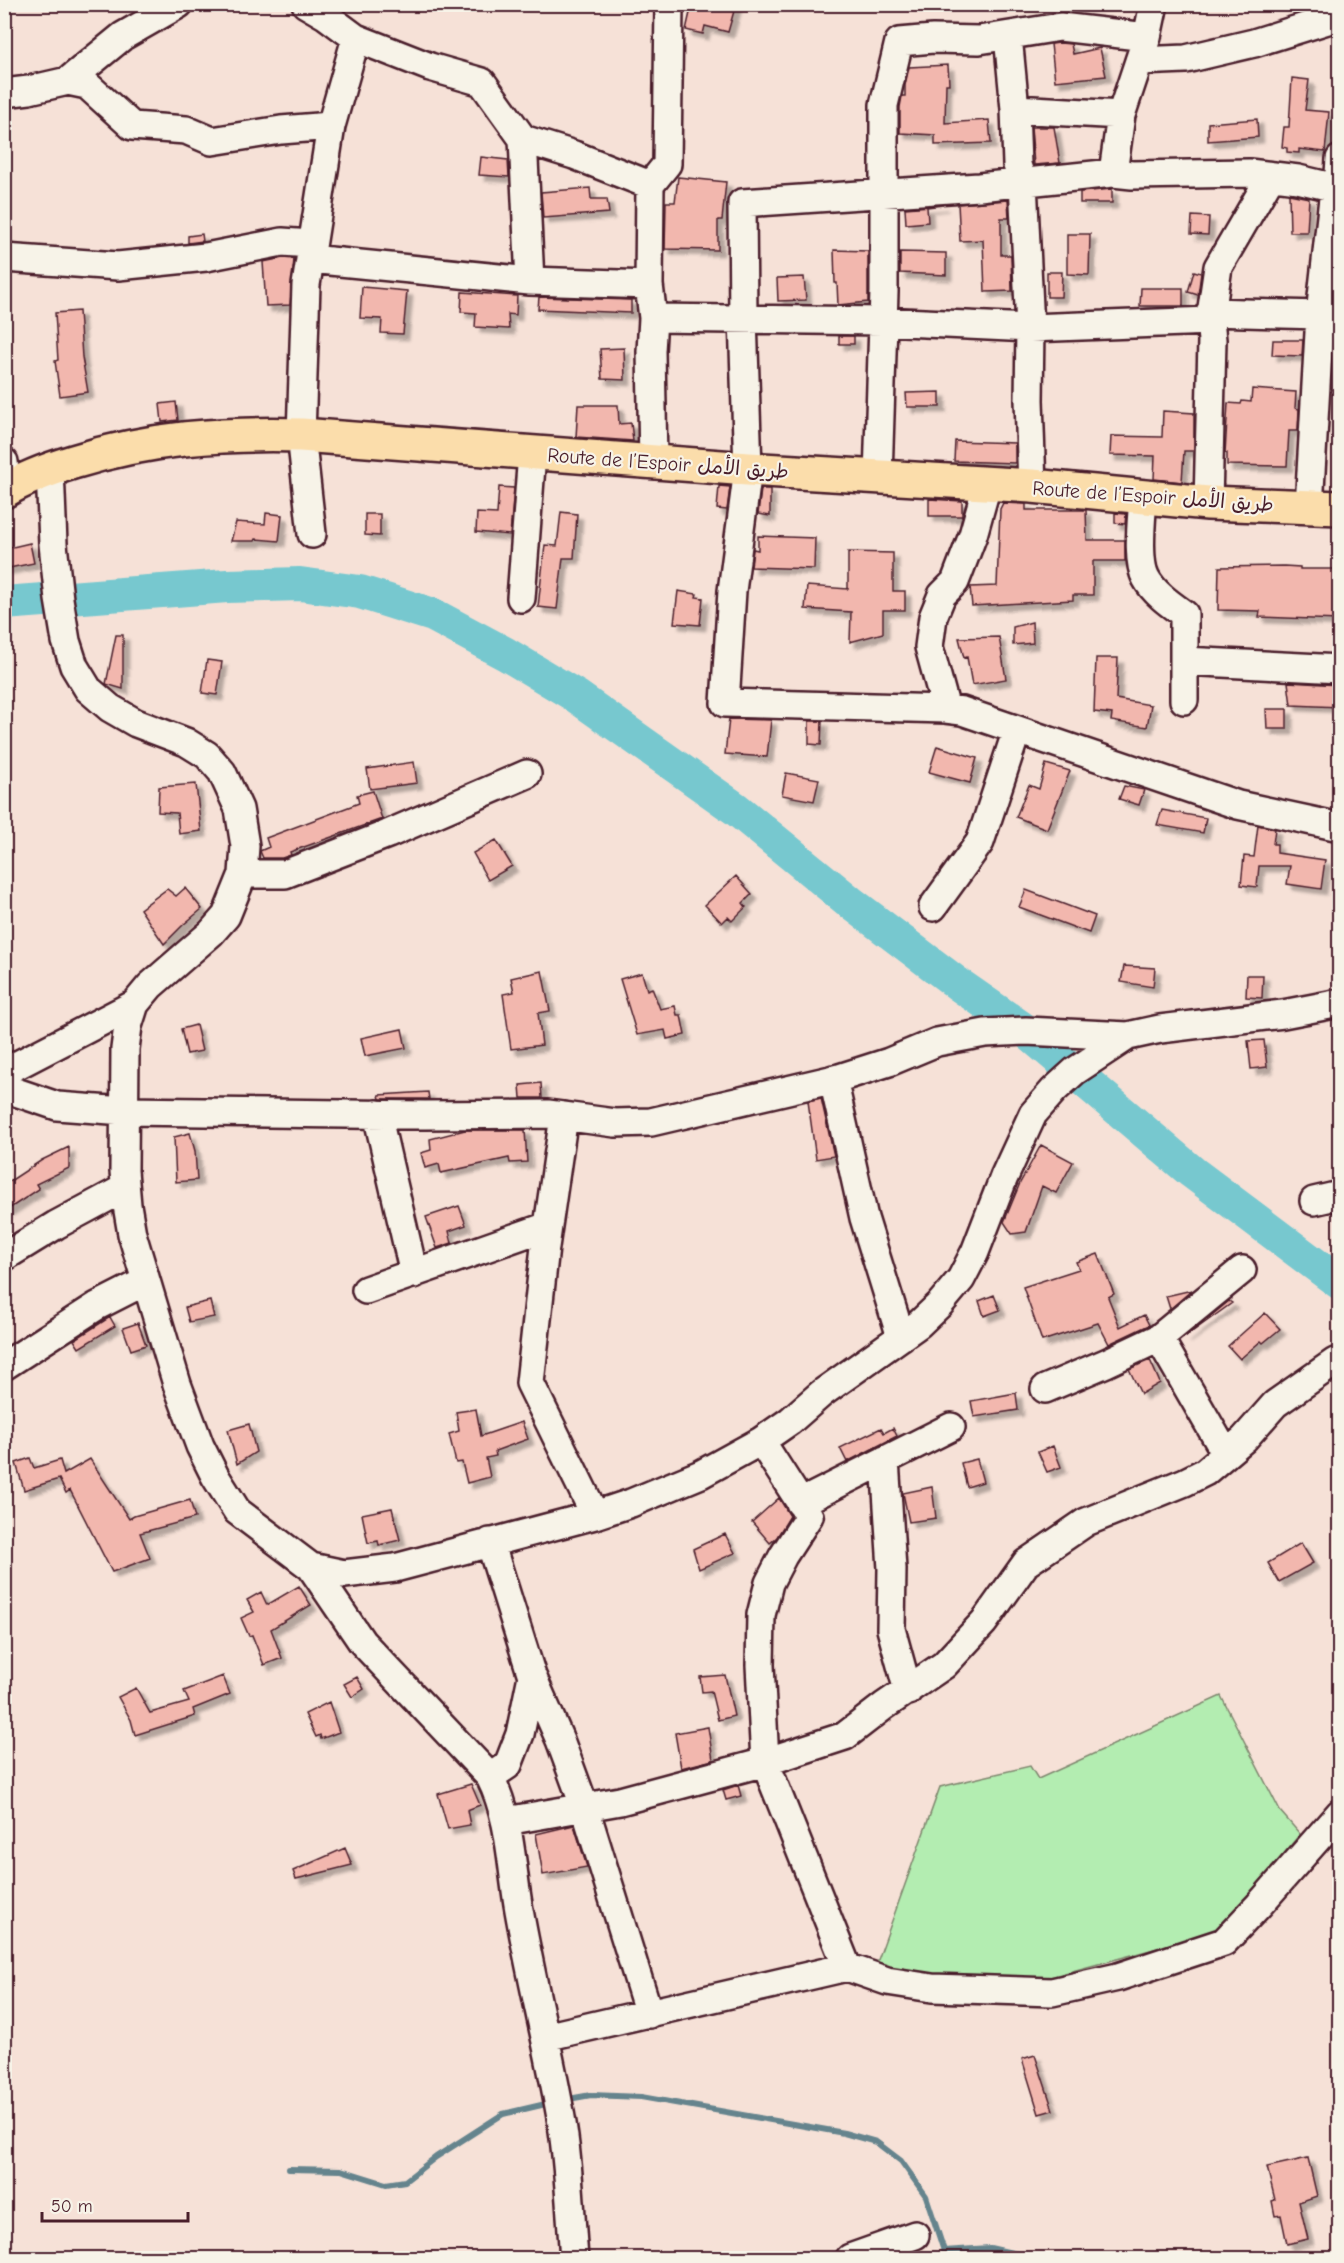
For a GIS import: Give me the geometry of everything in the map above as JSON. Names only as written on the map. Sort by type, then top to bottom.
[{"type":"highway","name":"Route de l’Espoir طريق الأمل","points":[[5,481],[113,449],[168,439],[251,434],[301,435],[653,463],[1032,486],[1208,503],[1324,507]]},
{"type":"street","points":[[68,81],[123,36],[178,4]]},
{"type":"street","points":[[306,4],[326,15],[356,38],[430,67],[482,82],[523,139],[530,281]]},
{"type":"street","points":[[653,463],[651,351],[653,318],[649,285],[650,185],[667,164],[669,4]]},
{"type":"street","points":[[1113,173],[1120,115],[1143,49],[1154,4]]},
{"type":"street","points":[[878,477],[885,194],[884,105],[899,42],[933,39],[979,40],[1060,27],[1186,59],[1254,43],[1340,16]]},
{"type":"street","points":[[1008,36],[1015,109],[1017,165],[1023,182],[1030,328],[1029,400],[1032,486]]},
{"type":"street","points":[[312,534],[301,435],[306,285],[331,126],[356,38]]},
{"type":"street","points":[[4,93],[68,81],[87,85],[132,126],[186,130],[212,141],[281,130],[331,126]]},
{"type":"street","points":[[1015,109],[1120,115]]},
{"type":"street","points":[[523,139],[574,155],[650,185]]},
{"type":"street","points":[[1324,507],[1320,315],[1340,159]]},
{"type":"street","points":[[1337,189],[1298,179],[1249,173],[1132,176],[1113,173],[885,194],[742,203],[748,469],[732,591],[725,703],[962,711],[1238,805],[1340,827]]},
{"type":"street","points":[[1208,503],[1212,340],[1210,316],[1218,267],[1271,176]]},
{"type":"street","points":[[4,258],[118,266],[206,257],[282,242],[311,252],[530,281],[649,285]]},
{"type":"street","points":[[653,318],[882,321],[1030,328],[1210,316],[1320,315]]},
{"type":"street","points":[[521,598],[532,453]]},
{"type":"street","points":[[50,469],[53,544],[59,599],[66,642],[74,666],[88,689],[110,708],[136,723],[186,742],[207,755],[222,771],[239,810],[245,846],[243,874],[226,916],[211,933],[150,986],[135,1004],[128,1026],[125,1049],[125,1188],[132,1234],[185,1406],[200,1446],[215,1476],[237,1511],[312,1567],[362,1642],[490,1777],[496,1789],[506,1821],[519,1910],[558,2102],[568,2173],[573,2259]]},
{"type":"street","points":[[946,709],[929,647],[933,617],[942,596],[955,582],[973,535],[987,485]]},
{"type":"street","points":[[1143,497],[1142,562],[1145,578],[1163,598],[1184,614],[1184,700]]},
{"type":"street","points":[[1184,662],[1340,669]]},
{"type":"street","points":[[933,907],[980,842],[1017,730]]},
{"type":"street","points":[[243,874],[285,874],[388,834],[527,774]]},
{"type":"street","points":[[4,1088],[57,1106],[124,1111],[548,1114],[615,1123],[651,1122],[833,1079],[890,1062],[937,1042],[985,1033],[1026,1031],[1128,1036],[1160,1029],[1283,1014],[1340,1003]]},
{"type":"street","points":[[4,1072],[135,1004]]},
{"type":"street","points":[[312,1567],[344,1574],[395,1568],[595,1515],[701,1474],[761,1441],[790,1421],[822,1393],[901,1337],[940,1304],[961,1279],[975,1252],[1004,1177],[1033,1114],[1075,1071],[1128,1036]]},
{"type":"street","points":[[833,1079],[864,1218],[901,1337]]},
{"type":"street","points":[[377,1114],[414,1274]]},
{"type":"street","points":[[564,1116],[548,1226],[531,1383],[595,1515]]},
{"type":"street","points":[[4,1257],[56,1225],[125,1188]]},
{"type":"street","points":[[366,1290],[548,1226]]},
{"type":"street","points":[[1046,1389],[1159,1338],[1242,1270]]},
{"type":"street","points":[[4,1366],[97,1306],[146,1281]]},
{"type":"street","points":[[1159,1338],[1226,1454]]},
{"type":"street","points":[[506,1821],[620,1801],[765,1762],[845,1736],[944,1665],[984,1622],[1026,1563],[1086,1522],[1205,1472],[1244,1439],[1275,1404],[1335,1362]]},
{"type":"street","points":[[800,1503],[951,1427]]},
{"type":"street","points":[[761,1441],[809,1516],[783,1556],[769,1583],[761,1615],[760,1665],[765,1762],[847,1967]]},
{"type":"street","points":[[885,1460],[892,1569],[891,1629],[908,1691]]},
{"type":"street","points":[[490,1542],[532,1676],[560,1740],[585,1808],[649,2014]]},
{"type":"street","points":[[490,1777],[508,1765],[520,1734],[532,1676]]},
{"type":"street","points":[[545,2037],[847,1967],[887,1981],[932,1988],[980,1990],[1052,1992],[1118,1977],[1224,1942],[1340,1813]]},
{"type":"street","points":[[850,2259],[915,2235]]},
{"type":"green space","points":[[1221,1696],[1280,1811],[1300,1834],[1221,1931],[1035,1981],[874,1971],[940,1787],[1030,1766],[1038,1779]]},
{"type":"building","points":[[692,4],[736,4],[728,32],[705,26],[703,34],[686,30]]},
{"type":"building","points":[[1051,44],[1071,44],[1073,54],[1100,48],[1106,76],[1055,81]]},
{"type":"building","points":[[948,65],[949,84],[946,84],[945,123],[989,120],[991,143],[935,145],[935,135],[900,133],[900,107],[902,96],[905,96],[909,67]]},
{"type":"building","points":[[1292,78],[1309,80],[1305,110],[1329,112],[1325,152],[1299,149],[1299,153],[1287,152],[1287,148],[1282,147],[1284,127],[1289,127]]},
{"type":"building","points":[[1257,119],[1258,137],[1208,141],[1208,123]]},
{"type":"building","points":[[1031,127],[1054,127],[1060,163],[1034,165]]},
{"type":"building","points":[[481,157],[508,160],[509,177],[479,175]]},
{"type":"building","points":[[678,177],[726,182],[722,220],[718,220],[718,250],[665,249],[666,202],[675,202]]},
{"type":"building","points":[[590,188],[591,199],[607,199],[609,213],[543,218],[541,192]]},
{"type":"building","points":[[1112,189],[1112,203],[1080,203],[1080,192]]},
{"type":"building","points":[[1289,194],[1309,198],[1307,232],[1290,232]]},
{"type":"building","points":[[1008,200],[1009,218],[1001,218],[1001,255],[1011,255],[1012,291],[985,292],[983,240],[960,241],[958,204]]},
{"type":"building","points":[[943,205],[927,207],[928,222],[906,224],[905,208]]},
{"type":"building","points":[[1192,216],[1209,217],[1208,235],[1191,234]]},
{"type":"building","points":[[202,234],[203,241],[188,243],[188,236]]},
{"type":"building","points":[[1067,234],[1090,234],[1089,275],[1067,274]]},
{"type":"building","points":[[834,250],[868,251],[868,302],[838,305]]},
{"type":"building","points":[[900,252],[946,253],[946,275],[900,273]]},
{"type":"building","points":[[283,258],[294,259],[290,305],[266,306],[263,262]]},
{"type":"building","points":[[1194,271],[1201,273],[1198,295],[1188,292]]},
{"type":"building","points":[[1047,272],[1062,272],[1061,297],[1047,297]]},
{"type":"building","points":[[804,277],[806,300],[778,301],[777,278]]},
{"type":"building","points":[[362,287],[407,291],[403,334],[381,333],[382,319],[360,318]]},
{"type":"building","points":[[1141,288],[1183,288],[1183,306],[1140,306]]},
{"type":"building","points":[[462,292],[517,296],[516,315],[508,314],[509,329],[475,327],[476,313],[461,312]]},
{"type":"building","points":[[539,297],[631,300],[631,313],[538,309]]},
{"type":"building","points":[[79,311],[82,357],[88,392],[60,396],[55,361],[58,360],[55,313]]},
{"type":"building","points":[[839,336],[854,336],[854,344],[839,344]]},
{"type":"building","points":[[1273,340],[1303,340],[1302,356],[1272,355]]},
{"type":"building","points":[[624,348],[625,380],[602,379],[600,349]]},
{"type":"building","points":[[1252,389],[1296,392],[1295,408],[1299,409],[1298,431],[1289,431],[1287,466],[1227,465],[1227,453],[1225,453],[1228,403],[1251,402]]},
{"type":"building","points":[[940,392],[940,407],[907,407],[906,393]]},
{"type":"building","points":[[176,402],[178,420],[162,422],[160,404]]},
{"type":"building","points":[[578,405],[618,405],[619,424],[631,423],[633,441],[576,437]]},
{"type":"building","points":[[1163,411],[1194,413],[1194,451],[1184,451],[1182,482],[1154,479],[1155,456],[1110,455],[1111,436],[1162,437]]},
{"type":"building","points":[[955,441],[1015,443],[1015,463],[954,461]]},
{"type":"building","points":[[719,486],[730,487],[727,510],[717,509]]},
{"type":"building","points":[[499,487],[514,488],[510,535],[476,532],[477,513],[497,514]]},
{"type":"building","points":[[761,489],[770,489],[770,516],[758,514]]},
{"type":"building","points":[[929,499],[962,501],[962,516],[929,516]]},
{"type":"building","points":[[1003,503],[1026,504],[1026,510],[1086,510],[1087,540],[1125,540],[1125,561],[1093,561],[1093,595],[1073,595],[1073,600],[972,606],[970,587],[997,586],[1000,509]]},
{"type":"building","points":[[561,512],[577,514],[574,558],[563,558],[557,609],[538,607],[545,545],[557,546]]},
{"type":"building","points":[[266,513],[282,515],[279,541],[256,539],[255,541],[231,541],[236,522],[265,524]]},
{"type":"building","points":[[1115,513],[1126,514],[1125,524],[1115,523]]},
{"type":"building","points":[[365,514],[380,514],[380,536],[365,535]]},
{"type":"building","points":[[758,536],[815,538],[814,569],[751,567],[753,549],[758,550]]},
{"type":"building","points":[[30,543],[34,563],[4,569],[4,549]]},
{"type":"building","points":[[848,552],[893,553],[893,591],[905,591],[905,610],[883,610],[883,633],[850,642],[851,612],[805,609],[807,586],[848,589]]},
{"type":"building","points":[[1219,567],[1300,567],[1300,569],[1340,569],[1339,620],[1259,617],[1260,611],[1218,610]]},
{"type":"building","points":[[678,591],[697,594],[696,597],[703,598],[700,625],[674,623]]},
{"type":"building","points":[[1032,622],[1033,643],[1013,645],[1013,627]]},
{"type":"building","points":[[116,635],[123,635],[123,689],[106,684]]},
{"type":"building","points":[[999,637],[1006,679],[972,685],[967,657],[964,658],[959,638]]},
{"type":"building","points":[[1096,658],[1118,658],[1116,699],[1151,705],[1147,727],[1111,721],[1112,714],[1094,712]]},
{"type":"building","points":[[207,660],[222,662],[217,695],[202,693]]},
{"type":"building","points":[[1288,682],[1340,685],[1340,707],[1291,705]]},
{"type":"building","points":[[1266,709],[1287,709],[1287,729],[1267,729]]},
{"type":"building","points":[[729,719],[771,720],[767,757],[725,754]]},
{"type":"building","points":[[809,721],[822,721],[821,745],[809,744]]},
{"type":"building","points":[[937,746],[977,758],[970,783],[929,772]]},
{"type":"building","points":[[414,762],[417,783],[370,789],[367,769]]},
{"type":"building","points":[[1046,764],[1070,771],[1047,829],[1016,817],[1029,785],[1039,789]]},
{"type":"building","points":[[786,773],[819,779],[814,801],[782,795]]},
{"type":"building","points":[[196,784],[201,831],[179,834],[177,813],[158,812],[159,787]]},
{"type":"building","points":[[1124,786],[1144,790],[1139,805],[1119,799]]},
{"type":"building","points":[[373,791],[382,819],[290,852],[291,855],[282,858],[263,858],[260,851],[269,847],[266,838],[359,803],[357,795]]},
{"type":"building","points":[[1162,810],[1206,818],[1203,833],[1157,825]]},
{"type":"building","points":[[1258,825],[1275,829],[1273,844],[1277,844],[1277,853],[1325,860],[1321,889],[1287,884],[1290,866],[1259,866],[1257,887],[1241,885],[1244,856],[1254,857]]},
{"type":"building","points":[[496,840],[512,866],[488,880],[473,853]]},
{"type":"building","points":[[736,876],[752,894],[743,903],[746,907],[732,921],[728,917],[722,923],[705,905]]},
{"type":"building","points":[[185,888],[202,909],[164,944],[140,909],[167,889],[176,896]]},
{"type":"building","points":[[1026,890],[1095,916],[1089,933],[1019,907]]},
{"type":"building","points":[[1124,966],[1155,968],[1153,987],[1121,982]]},
{"type":"building","points":[[542,971],[550,1011],[538,1013],[542,1045],[511,1049],[503,994],[514,992],[511,978]]},
{"type":"building","points":[[642,973],[647,990],[652,988],[660,1009],[675,1006],[677,1015],[681,1015],[685,1035],[667,1039],[665,1030],[637,1035],[620,979]]},
{"type":"building","points":[[1247,975],[1263,975],[1262,998],[1246,997]]},
{"type":"building","points":[[196,1025],[202,1051],[187,1054],[181,1029]]},
{"type":"building","points":[[402,1029],[406,1048],[365,1056],[361,1038]]},
{"type":"building","points":[[1264,1040],[1267,1067],[1251,1069],[1248,1041]]},
{"type":"building","points":[[541,1083],[542,1098],[521,1098],[520,1085]]},
{"type":"building","points":[[428,1092],[429,1099],[380,1099],[379,1095]]},
{"type":"building","points":[[821,1098],[834,1156],[816,1159],[808,1101]]},
{"type":"building","points":[[465,1130],[525,1130],[527,1162],[510,1163],[509,1158],[441,1173],[439,1164],[425,1168],[421,1153],[431,1150],[430,1139]]},
{"type":"building","points":[[190,1133],[195,1151],[197,1180],[176,1182],[174,1137]]},
{"type":"building","points":[[1041,1145],[1073,1162],[1056,1193],[1042,1186],[1026,1232],[1012,1234],[1004,1222],[1020,1183]]},
{"type":"building","points":[[69,1147],[69,1168],[36,1184],[39,1189],[4,1212],[4,1185],[42,1160]]},
{"type":"building","points":[[459,1206],[466,1225],[449,1231],[452,1243],[437,1248],[426,1217]]},
{"type":"building","points":[[1098,1254],[1114,1294],[1108,1297],[1120,1327],[1144,1315],[1149,1325],[1109,1344],[1098,1323],[1042,1341],[1023,1287],[1079,1269],[1076,1262]]},
{"type":"building","points":[[1192,1290],[1170,1309],[1166,1296]]},
{"type":"building","points":[[994,1295],[1000,1310],[984,1316],[979,1301]]},
{"type":"building","points":[[210,1301],[214,1317],[189,1322],[185,1307]]},
{"type":"building","points":[[1229,1301],[1232,1303],[1185,1337]]},
{"type":"building","points":[[1265,1313],[1280,1329],[1240,1359],[1228,1346]]},
{"type":"building","points":[[110,1317],[115,1326],[79,1348],[74,1340]]},
{"type":"building","points":[[138,1323],[146,1345],[131,1350],[123,1328]]},
{"type":"building","points":[[1150,1360],[1160,1383],[1141,1394],[1129,1369]]},
{"type":"building","points":[[1016,1393],[1018,1410],[974,1417],[971,1401]]},
{"type":"building","points":[[476,1409],[481,1436],[522,1422],[528,1439],[495,1451],[496,1456],[486,1458],[490,1477],[467,1483],[462,1462],[456,1463],[449,1434],[459,1431],[456,1412]]},
{"type":"building","points":[[249,1424],[256,1452],[237,1464],[228,1430]]},
{"type":"building","points":[[881,1428],[884,1433],[893,1428],[897,1436],[847,1462],[840,1448]]},
{"type":"building","points":[[1053,1446],[1061,1467],[1047,1472],[1038,1452]]},
{"type":"building","points":[[30,1458],[34,1468],[60,1460],[64,1474],[90,1459],[129,1519],[190,1500],[195,1518],[140,1533],[150,1558],[112,1572],[70,1490],[66,1493],[59,1479],[24,1490],[16,1463]]},
{"type":"building","points":[[977,1459],[983,1482],[967,1487],[961,1463]]},
{"type":"building","points":[[932,1487],[936,1518],[909,1522],[903,1493]]},
{"type":"building","points":[[779,1498],[790,1516],[777,1537],[770,1543],[752,1522]]},
{"type":"building","points":[[392,1508],[400,1540],[379,1545],[378,1541],[368,1543],[362,1514]]},
{"type":"building","points":[[725,1534],[735,1553],[699,1569],[693,1549]]},
{"type":"building","points":[[1301,1543],[1313,1563],[1279,1582],[1268,1563]]},
{"type":"building","points":[[299,1586],[311,1605],[271,1629],[282,1658],[264,1665],[252,1635],[249,1636],[241,1618],[254,1612],[247,1600],[261,1592],[267,1605]]},
{"type":"building","points":[[725,1675],[734,1716],[718,1720],[711,1691],[702,1692],[700,1677]]},
{"type":"building","points":[[223,1676],[230,1694],[193,1709],[195,1716],[135,1735],[131,1720],[118,1697],[136,1688],[150,1713],[189,1702],[184,1691]]},
{"type":"building","points":[[357,1677],[364,1689],[352,1697],[344,1684]]},
{"type":"building","points":[[329,1702],[339,1732],[321,1739],[320,1735],[316,1737],[305,1714]]},
{"type":"building","points":[[708,1727],[713,1760],[681,1768],[675,1733]]},
{"type":"building","points":[[471,1784],[480,1805],[467,1810],[470,1825],[448,1829],[438,1794]]},
{"type":"building","points":[[738,1785],[741,1796],[726,1800],[723,1790]]},
{"type":"building","points":[[574,1825],[587,1867],[543,1875],[536,1834]]},
{"type":"building","points":[[345,1848],[352,1865],[296,1879],[293,1871]]},
{"type":"building","points":[[1035,2055],[1053,2110],[1039,2114],[1022,2059]]},
{"type":"building","points":[[1308,2158],[1317,2196],[1299,2202],[1308,2239],[1287,2244],[1281,2215],[1275,2216],[1272,2201],[1275,2200],[1267,2167]]},
{"type":"waterway","points":[[4,603],[227,586],[300,584],[360,592],[433,615],[506,654],[576,696],[736,809],[850,902],[958,984],[1026,1031],[1192,1172],[1340,1283]]},
{"type":"waterway","points":[[563,2100],[591,2095],[641,2097],[844,2133],[876,2142],[901,2161],[926,2196],[944,2251],[990,2248],[1035,2258]]},
{"type":"waterway","points":[[289,2169],[341,2170],[386,2184],[405,2181],[436,2157],[503,2114],[550,2103]]}]
